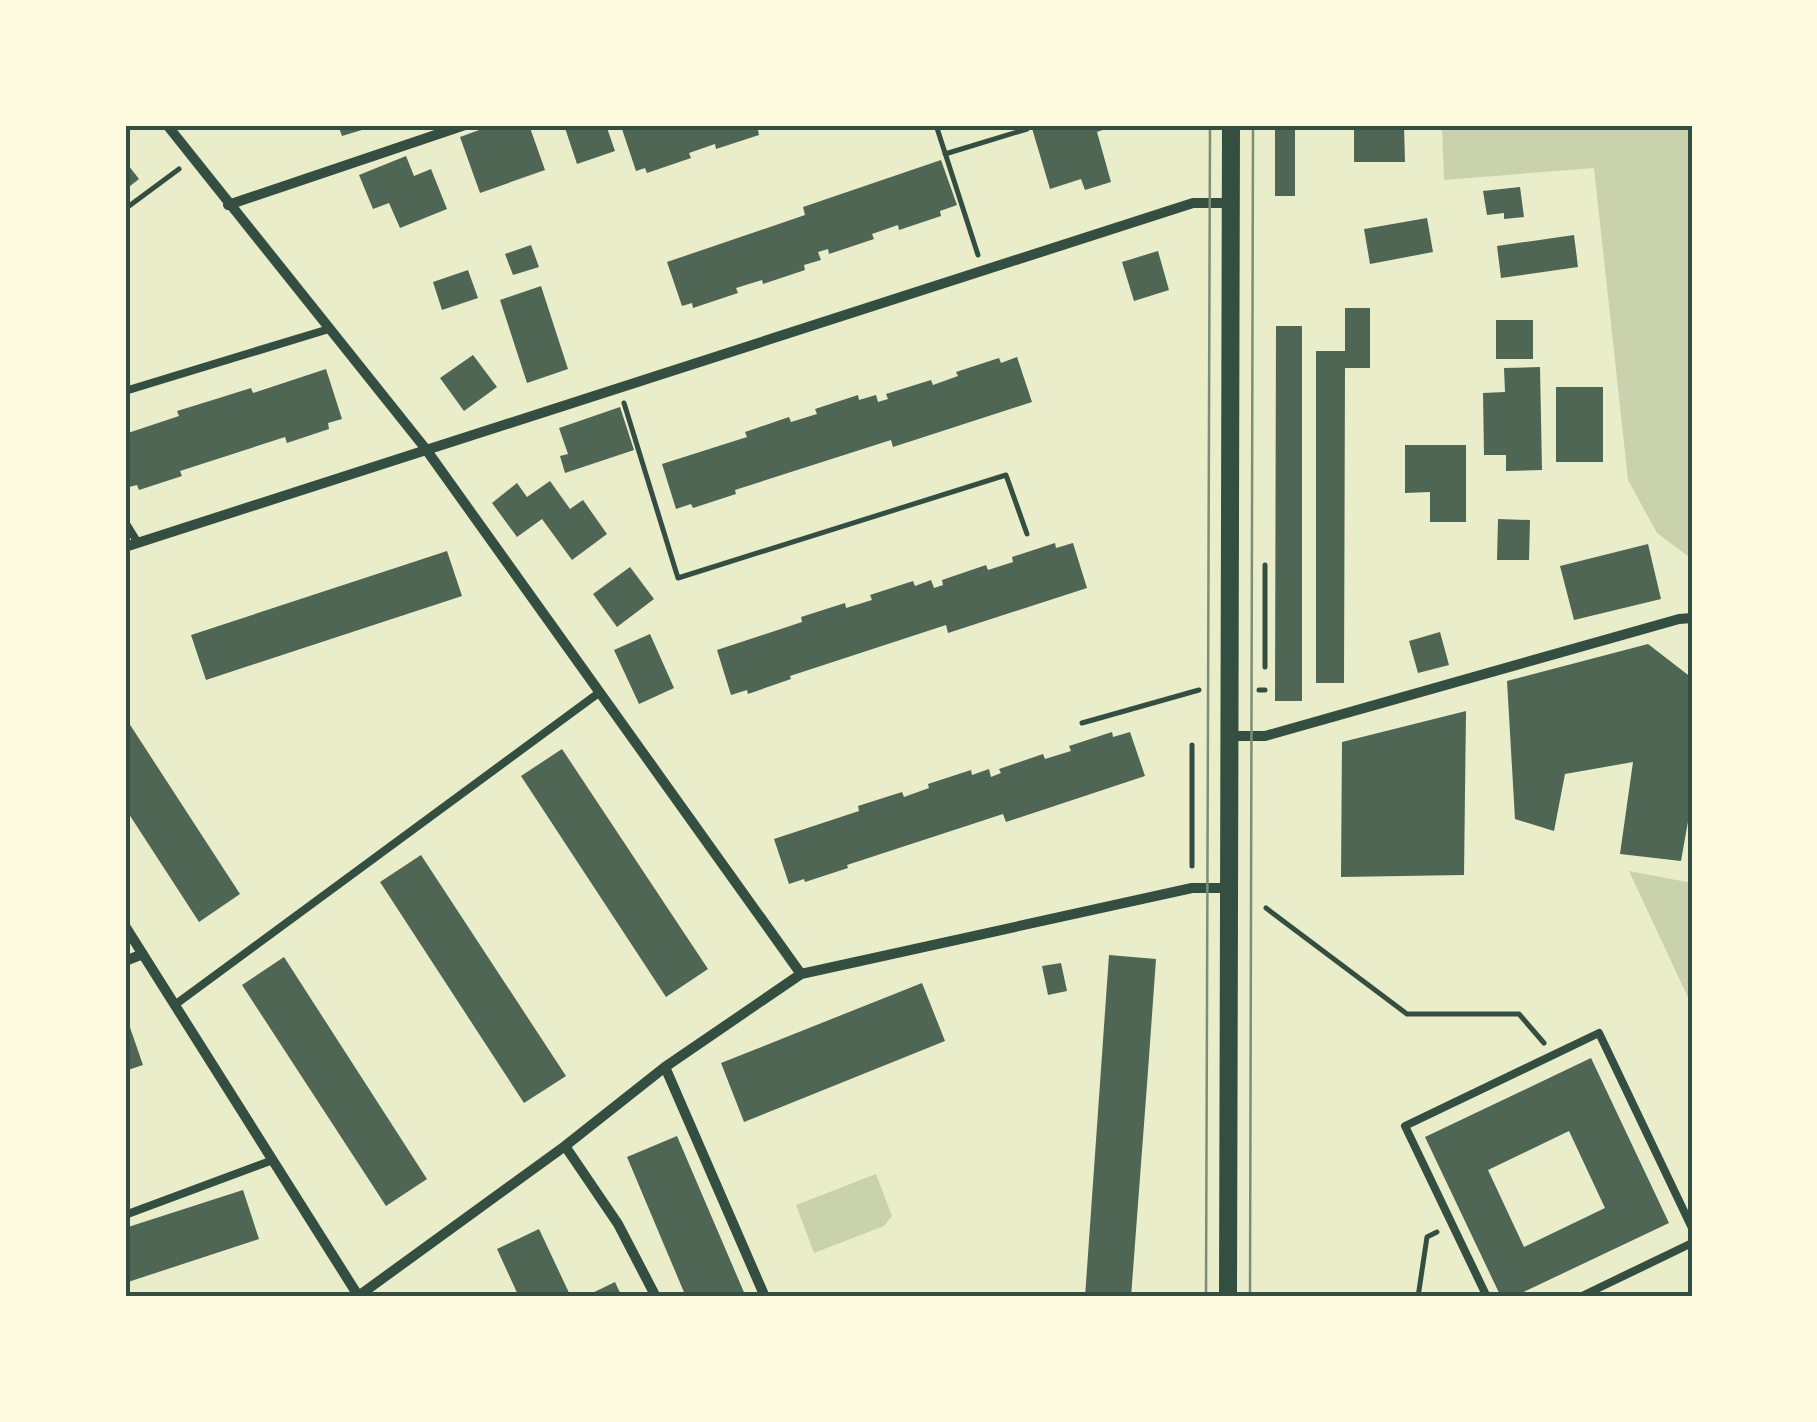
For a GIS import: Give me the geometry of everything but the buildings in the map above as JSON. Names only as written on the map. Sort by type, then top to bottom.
[{"type":"street","points":[[167,125],[425,448],[801,974]]},
{"type":"street","points":[[228,205],[465,125]]},
{"type":"street","points":[[1228,1297],[1232,125]]},
{"type":"street","points":[[125,547],[1193,202],[1231,203]]},
{"type":"street","points":[[1230,736],[1266,736],[1476,674],[1692,618]]},
{"type":"street","points":[[125,926],[358,1297],[564,1146],[665,1066],[801,974],[1192,888],[1230,888]]},
{"type":"street","points":[[125,961],[144,954]]},
{"type":"street","points":[[665,1066],[765,1297]]},
{"type":"street","points":[[564,1146],[618,1224],[656,1297]]},
{"type":"lane","points":[[125,391],[329,329]]},
{"type":"lane","points":[[125,522],[138,542]]},
{"type":"lane","points":[[176,1004],[600,692]]},
{"type":"lane","points":[[1487,1297],[1405,1126],[1598,1034],[1692,1228]]},
{"type":"lane","points":[[125,1215],[273,1160]]},
{"type":"lane","points":[[1580,1297],[1692,1243]]},
{"type":"path","points":[[936,125],[982,270]]},
{"type":"path","points":[[945,154],[1028,130],[1026,125]]},
{"type":"path","points":[[125,209],[192,158]]},
{"type":"path","points":[[618,386],[678,578],[1006,474],[1027,534]]},
{"type":"path","points":[[1265,565],[1266,667]]},
{"type":"path","points":[[1082,723],[1198,690]]},
{"type":"path","points":[[1192,745],[1192,866]]},
{"type":"path","points":[[1266,908],[1407,1014],[1519,1014],[1554,1055]]},
{"type":"path","points":[[1418,1297],[1427,1238],[1452,1225]]},
{"type":"green space","points":[[1442,125],[1692,125],[1692,559],[1657,533],[1628,480],[1594,168],[1444,180]]},
{"type":"green space","points":[[1629,871],[1692,883],[1692,1006]]},
{"type":"green space","points":[[876,1174],[892,1216],[884,1226],[814,1253],[796,1205]]},
{"type":"tram line","points":[[1206,1297],[1210,125]]},
{"type":"tram line","points":[[1250,1297],[1253,125]]}]
